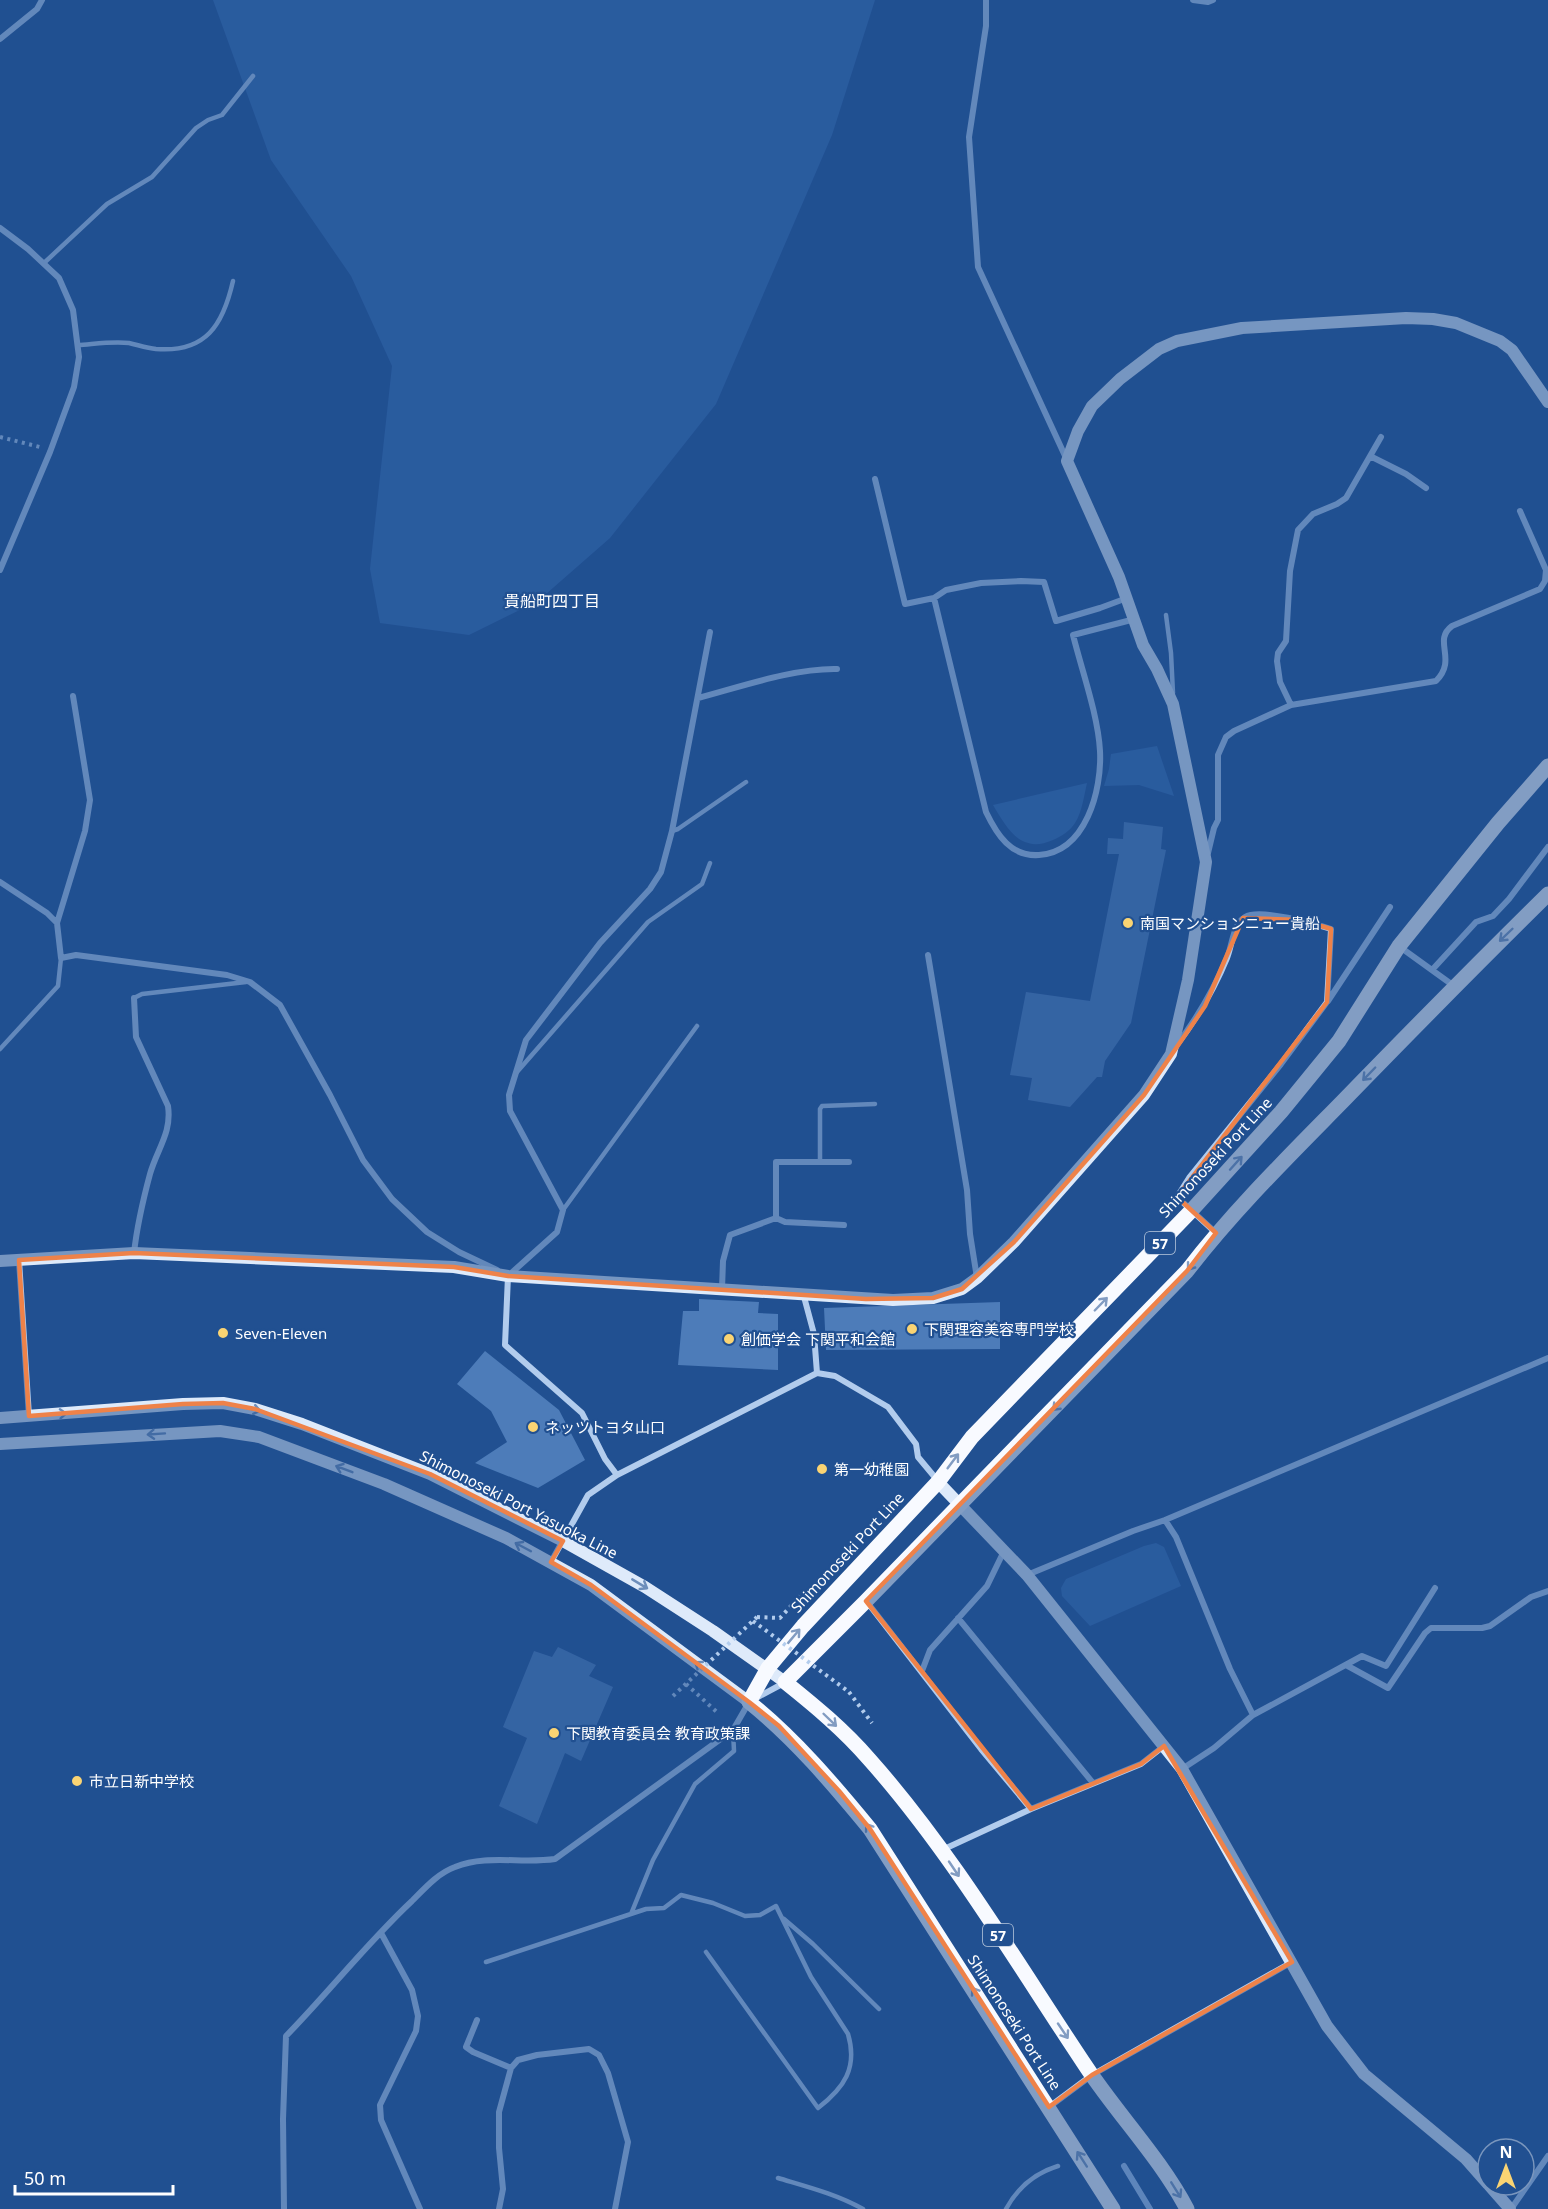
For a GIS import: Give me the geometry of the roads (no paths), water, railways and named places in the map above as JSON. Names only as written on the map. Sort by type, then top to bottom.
[{"type":"main road","name":"Shimonoseki Port Line","points":[[1113,2209],[870,1829],[839,1791],[779,1726],[749,1702],[768,1668],[803,1626],[938,1482],[972,1437],[1191,1211],[1318,1069],[1339,1041],[1399,946],[1498,823],[1548,766]]},
{"type":"main road","name":"57","points":[[1187,2209],[1168,2178],[1092,2075],[942,1850],[869,1759],[827,1717],[785,1682],[866,1602],[1187,1272],[1216,1233],[1454,986],[1548,894]]},
{"type":"street","points":[[0,39],[37,9],[42,0]]},
{"type":"street","points":[[986,0],[986,26],[969,137],[978,267],[1127,598],[1143,645],[1173,704],[1206,862]]},
{"type":"street","points":[[1193,0],[1208,2],[1213,0]]},
{"type":"street","points":[[0,228],[44,262],[59,278],[66,291],[76,326],[78,345],[78,372],[51,449],[0,570]]},
{"type":"street","points":[[1067,462],[1078,431],[1092,406],[1119,379],[1159,349],[1178,341],[1242,328],[1406,318],[1456,323],[1500,340],[1512,350],[1548,402]]},
{"type":"street","points":[[1291,705],[1280,682],[1277,662],[1278,653],[1286,641],[1290,571],[1298,530],[1313,514],[1346,498],[1381,437]]},
{"type":"street","points":[[1370,456],[1406,474],[1426,488]]},
{"type":"street","points":[[875,479],[905,604],[934,598],[946,590],[981,584],[1044,582],[1056,621],[1127,598]]},
{"type":"street","points":[[1171,1054],[1188,980],[1206,862],[1218,820],[1217,768],[1221,746],[1226,737],[1234,731],[1291,705],[1436,681],[1445,673],[1447,664],[1444,637],[1446,630],[1540,589],[1545,581],[1546,570],[1520,512]]},
{"type":"street","points":[[934,598],[986,812],[1002,840],[1019,851],[1038,855],[1052,853],[1069,845],[1083,827],[1100,772],[1097,731],[1073,635],[1135,619]]},
{"type":"street","points":[[617,1475],[605,1458],[582,1413],[505,1345],[508,1276],[557,1232],[563,1210],[510,1111],[509,1095],[526,1040],[600,943],[650,889],[661,872],[672,831],[710,632]]},
{"type":"street","points":[[698,698],[787,676],[823,669],[837,669]]},
{"type":"street","points":[[73,696],[90,800],[85,831],[57,923],[61,958],[76,956],[227,975],[250,982],[280,1005],[363,1160],[392,1199],[427,1232],[459,1252],[508,1276]]},
{"type":"street","points":[[1432,970],[1476,922],[1493,916],[1509,899],[1548,847]]},
{"type":"street","points":[[0,882],[47,913],[57,923]]},
{"type":"street","points":[[1216,1233],[1178,1197],[1189,1178],[1281,1064],[1327,1002],[1389,907]]},
{"type":"street","points":[[0,1261],[134,1253],[454,1267],[508,1276],[804,1293],[866,1299],[933,1298],[962,1289],[977,1278],[1014,1242],[1144,1095],[1205,1006],[1227,959],[1239,923],[1249,915],[1301,920],[1331,929],[1327,1002]]},
{"type":"street","points":[[1399,946],[1454,986]]},
{"type":"street","points":[[928,955],[967,1190],[970,1234],[977,1278]]},
{"type":"street","points":[[134,998],[136,1037],[168,1106],[169,1114],[168,1129],[150,1172],[134,1253]]},
{"type":"street","points":[[776,1218],[776,1162],[849,1162]]},
{"type":"street","points":[[722,1289],[723,1261],[730,1235],[776,1218],[785,1222],[844,1225]]},
{"type":"street","points":[[19,1260],[29,1416]]},
{"type":"street","points":[[804,1293],[814,1334],[818,1372]]},
{"type":"street","points":[[1027,1575],[1165,1520],[1548,1358]]},
{"type":"street","points":[[551,1562],[588,1494],[617,1475],[818,1372],[835,1376],[888,1407],[916,1444],[918,1457],[938,1482],[1027,1575],[1182,1769],[1327,2026],[1364,2074],[1476,2170]]},
{"type":"street","name":"Shimonoseki Port Yasuoka Line","points":[[0,1418],[223,1403],[255,1409],[302,1424],[430,1474],[563,1541],[645,1587],[768,1668],[785,1682]]},
{"type":"street","points":[[0,1444],[220,1431],[258,1437],[384,1484],[506,1538],[551,1562],[591,1585],[749,1702]]},
{"type":"street","points":[[1165,1520],[1176,1537],[1230,1669],[1253,1715]]},
{"type":"street","points":[[922,1671],[930,1650],[987,1586],[1004,1551]]},
{"type":"street","points":[[1182,1769],[1214,1748],[1253,1715],[1362,1656],[1386,1666],[1435,1588]]},
{"type":"street","points":[[1346,1665],[1388,1688],[1425,1633],[1431,1628],[1490,1626],[1531,1597],[1548,1591]]},
{"type":"street","points":[[866,1602],[1031,1809]]},
{"type":"street","points":[[958,1618],[1093,1783]]},
{"type":"street","points":[[284,2209],[283,2119],[286,2036],[381,1933],[432,1882],[454,1867],[483,1860],[534,1862],[555,1859],[733,1731],[749,1702],[785,1682]]},
{"type":"street","points":[[942,1850],[1031,1809],[1141,1764],[1164,1746]]},
{"type":"street","points":[[381,1933],[412,1990],[418,2016],[416,2031],[380,2104],[381,2120],[420,2209]]},
{"type":"street","points":[[1049,2107],[1092,2075],[1292,1962]]},
{"type":"street","points":[[477,2020],[466,2046],[473,2052],[511,2068]]},
{"type":"street","points":[[499,2209],[503,2189],[499,2148],[499,2112],[511,2068],[518,2060],[537,2055],[588,2049],[599,2055],[608,2073],[628,2142],[615,2209]]},
{"type":"street","points":[[1500,2197],[1510,2209],[1548,2156]]},
{"type":"lane","points":[[44,262],[107,204],[152,177],[196,128],[222,115],[253,76]]},
{"type":"lane","points":[[78,345],[128,343],[154,349],[167,349],[184,348],[196,344],[209,336],[215,328],[233,281]]},
{"type":"lane","points":[[1166,615],[1171,653],[1173,704]]},
{"type":"lane","points":[[672,831],[746,782]]},
{"type":"lane","points":[[514,1076],[648,922],[702,884],[710,863]]},
{"type":"lane","points":[[0,1049],[58,986],[61,958]]},
{"type":"lane","points":[[134,998],[142,994],[250,982]]},
{"type":"lane","points":[[563,1210],[697,1026]]},
{"type":"lane","points":[[820,1162],[820,1108],[822,1106],[874,1104]]},
{"type":"lane","points":[[631,1914],[654,1860],[694,1784],[734,1751],[733,1731]]},
{"type":"lane","points":[[486,1962],[646,1909],[664,1908],[675,1898],[687,1896],[713,1903],[745,1916],[760,1915],[776,1906],[811,1977],[848,2034],[851,2043],[851,2066],[844,2084],[818,2108],[706,1952]]},
{"type":"lane","points":[[782,1917],[879,2009]]},
{"type":"lane","points":[[1006,2209],[1015,2192],[1044,2170],[1058,2166]]},
{"type":"lane","points":[[778,2178],[837,2196],[863,2209]]},
{"type":"waterway","points":[[1124,2166],[1150,2209]]},
{"type":"place","name":"南国マンションニュー貴船","points":[[1128,923]]},
{"type":"place","name":"下関理容美容専門学校","points":[[912,1329]]},
{"type":"place","name":"Seven-Eleven","points":[[223,1333]]},
{"type":"place","name":"創価学会 下関平和会館","points":[[729,1339]]},
{"type":"place","name":"ネッツトヨタ山口","points":[[533,1427]]},
{"type":"place","name":"第一幼稚園","points":[[822,1469]]},
{"type":"place","name":"下関教育委員会 教育政策課","points":[[554,1733]]},
{"type":"place","name":"市立日新中学校","points":[[77,1781]]},
{"type":"district","name":"貴船町四丁目","points":[[552,601]]}]
